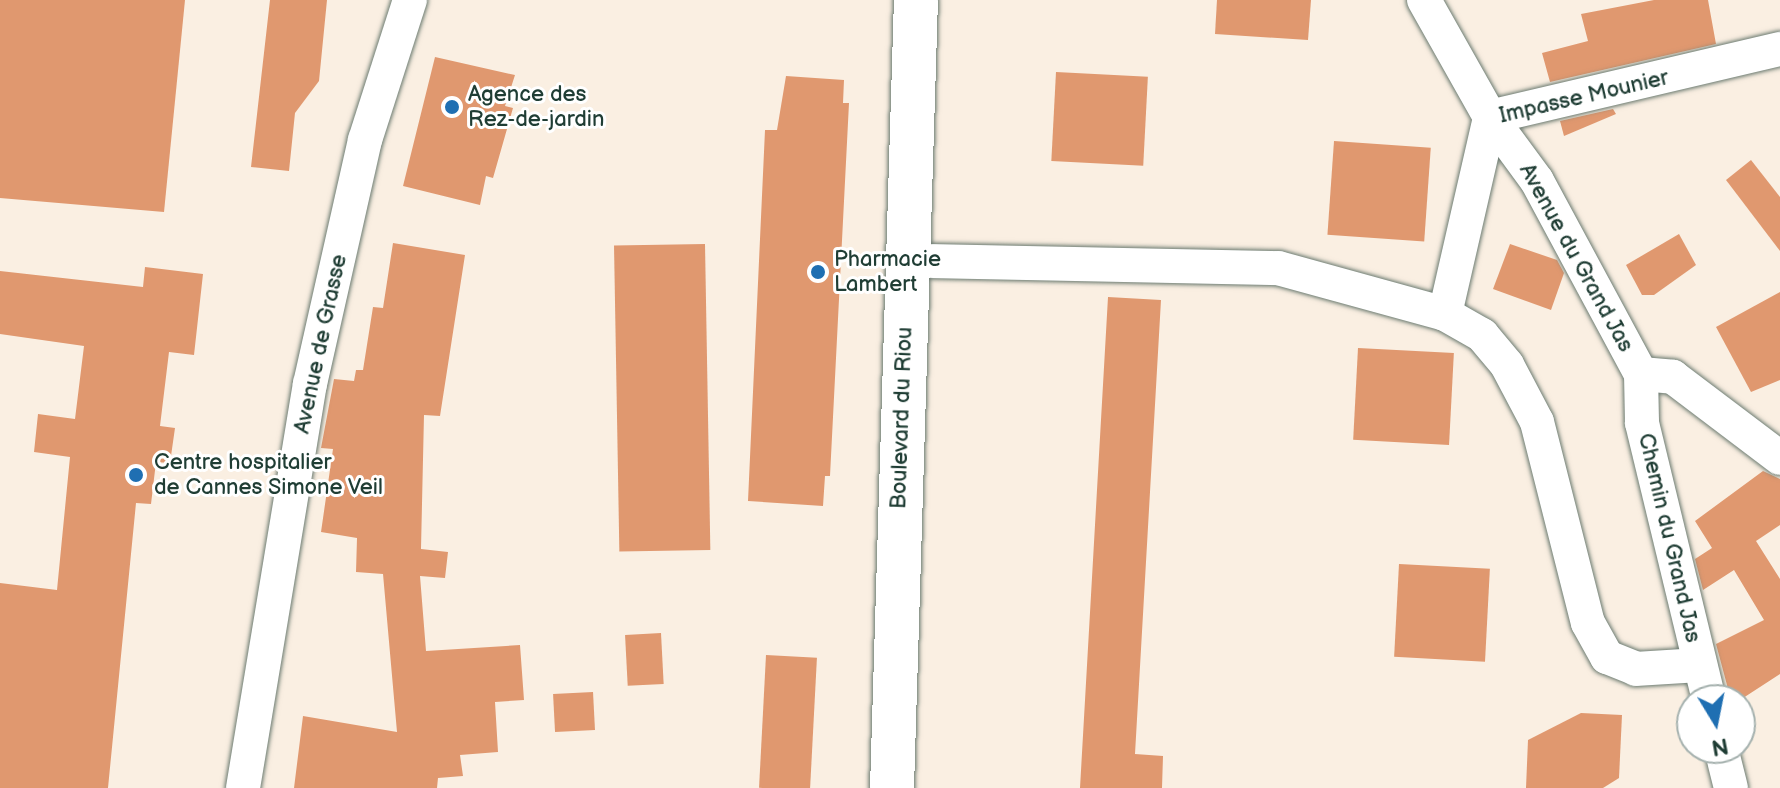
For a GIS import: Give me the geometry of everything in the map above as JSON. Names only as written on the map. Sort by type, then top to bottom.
[{"type":"main road","name":"Boulevard du Riou","points":[[892,788],[916,0]]},
{"type":"main road","name":"Boulevard du Riou","points":[[924,788],[933,261],[942,0]]},
{"type":"street","name":"Avenue de Grasse","points":[[243,788],[310,384],[365,140],[410,0]]},
{"type":"street","name":"Avenue du Grand Jas","points":[[1424,0],[1490,117],[1537,181],[1641,374],[1673,377],[1780,458]]},
{"type":"street","name":"Impasse Mounier","points":[[1445,314],[1490,117],[1780,49]]},
{"type":"street","points":[[933,261],[1278,268],[1445,314],[1490,345],[1507,365],[1537,422],[1588,623],[1607,657],[1636,669],[1699,665]]},
{"type":"street","name":"Chemin du Grand Jas","points":[[1641,374],[1642,423],[1704,684]]},
{"type":"street","points":[[1725,764],[1731,788]]},
{"type":"building","points":[[0,0],[185,0],[164,212],[0,198]]},
{"type":"building","points":[[270,0],[327,0],[319,81],[295,113],[289,171],[251,167]]},
{"type":"building","points":[[1217,0],[1311,0],[1308,40],[1215,34]]},
{"type":"building","points":[[1654,0],[1708,0],[1716,44],[1550,82],[1542,53],[1588,41],[1581,14]]},
{"type":"building","points":[[435,57],[515,75],[505,106],[513,108],[493,178],[486,176],[480,205],[403,186]]},
{"type":"building","points":[[1056,72],[1148,77],[1143,166],[1051,161]]},
{"type":"building","points":[[786,76],[844,80],[843,103],[849,103],[830,476],[825,476],[823,506],[748,501],[765,130],[777,130]]},
{"type":"building","points":[[1613,109],[1616,114],[1564,136],[1560,121]]},
{"type":"building","points":[[1334,141],[1431,148],[1424,242],[1327,235]]},
{"type":"building","points":[[1751,160],[1780,197],[1780,251],[1726,180]]},
{"type":"building","points":[[1679,234],[1696,265],[1654,295],[1642,295],[1626,265]]},
{"type":"building","points":[[393,243],[465,255],[440,416],[424,415],[421,549],[448,552],[445,578],[420,576],[426,651],[520,645],[524,700],[495,702],[498,752],[460,755],[463,776],[438,778],[437,788],[294,788],[303,716],[397,732],[383,574],[356,572],[357,538],[321,532],[333,449],[321,448],[334,379],[354,381],[356,370],[363,370],[373,307],[383,308]]},
{"type":"building","points":[[705,244],[710,550],[619,552],[614,246]]},
{"type":"building","points":[[1510,244],[1557,260],[1564,273],[1551,310],[1493,289]]},
{"type":"building","points":[[145,267],[203,274],[194,355],[169,352],[160,426],[175,428],[170,463],[156,462],[151,504],[136,503],[108,788],[0,788],[0,583],[57,590],[70,457],[34,452],[38,414],[75,419],[84,346],[0,334],[0,271],[143,287]]},
{"type":"building","points":[[1780,292],[1780,380],[1751,392],[1716,327]]},
{"type":"building","points":[[1108,297],[1161,300],[1135,754],[1163,756],[1162,788],[1080,788]]},
{"type":"building","points":[[1358,348],[1454,353],[1449,445],[1353,440]]},
{"type":"building","points":[[1763,471],[1780,479],[1780,525],[1756,541],[1780,579],[1780,674],[1756,690],[1756,684],[1727,684],[1716,644],[1764,620],[1734,570],[1703,590],[1695,559],[1712,548],[1695,521]]},
{"type":"building","points":[[1399,564],[1490,569],[1485,662],[1394,657]]},
{"type":"building","points":[[661,633],[664,684],[628,686],[625,635]]},
{"type":"building","points":[[766,655],[817,658],[810,788],[759,788]]},
{"type":"building","points":[[593,692],[595,730],[555,732],[553,694]]},
{"type":"building","points":[[1581,713],[1622,715],[1619,778],[1603,788],[1526,788],[1528,740]]},
{"type":"place","name":"Agence des Rez-de-jardin","points":[[452,107]]},
{"type":"place","name":"Pharmacie Lambert","points":[[818,272]]},
{"type":"place","name":"Centre hospitalier de Cannes Simone Veil","points":[[136,475]]}]
